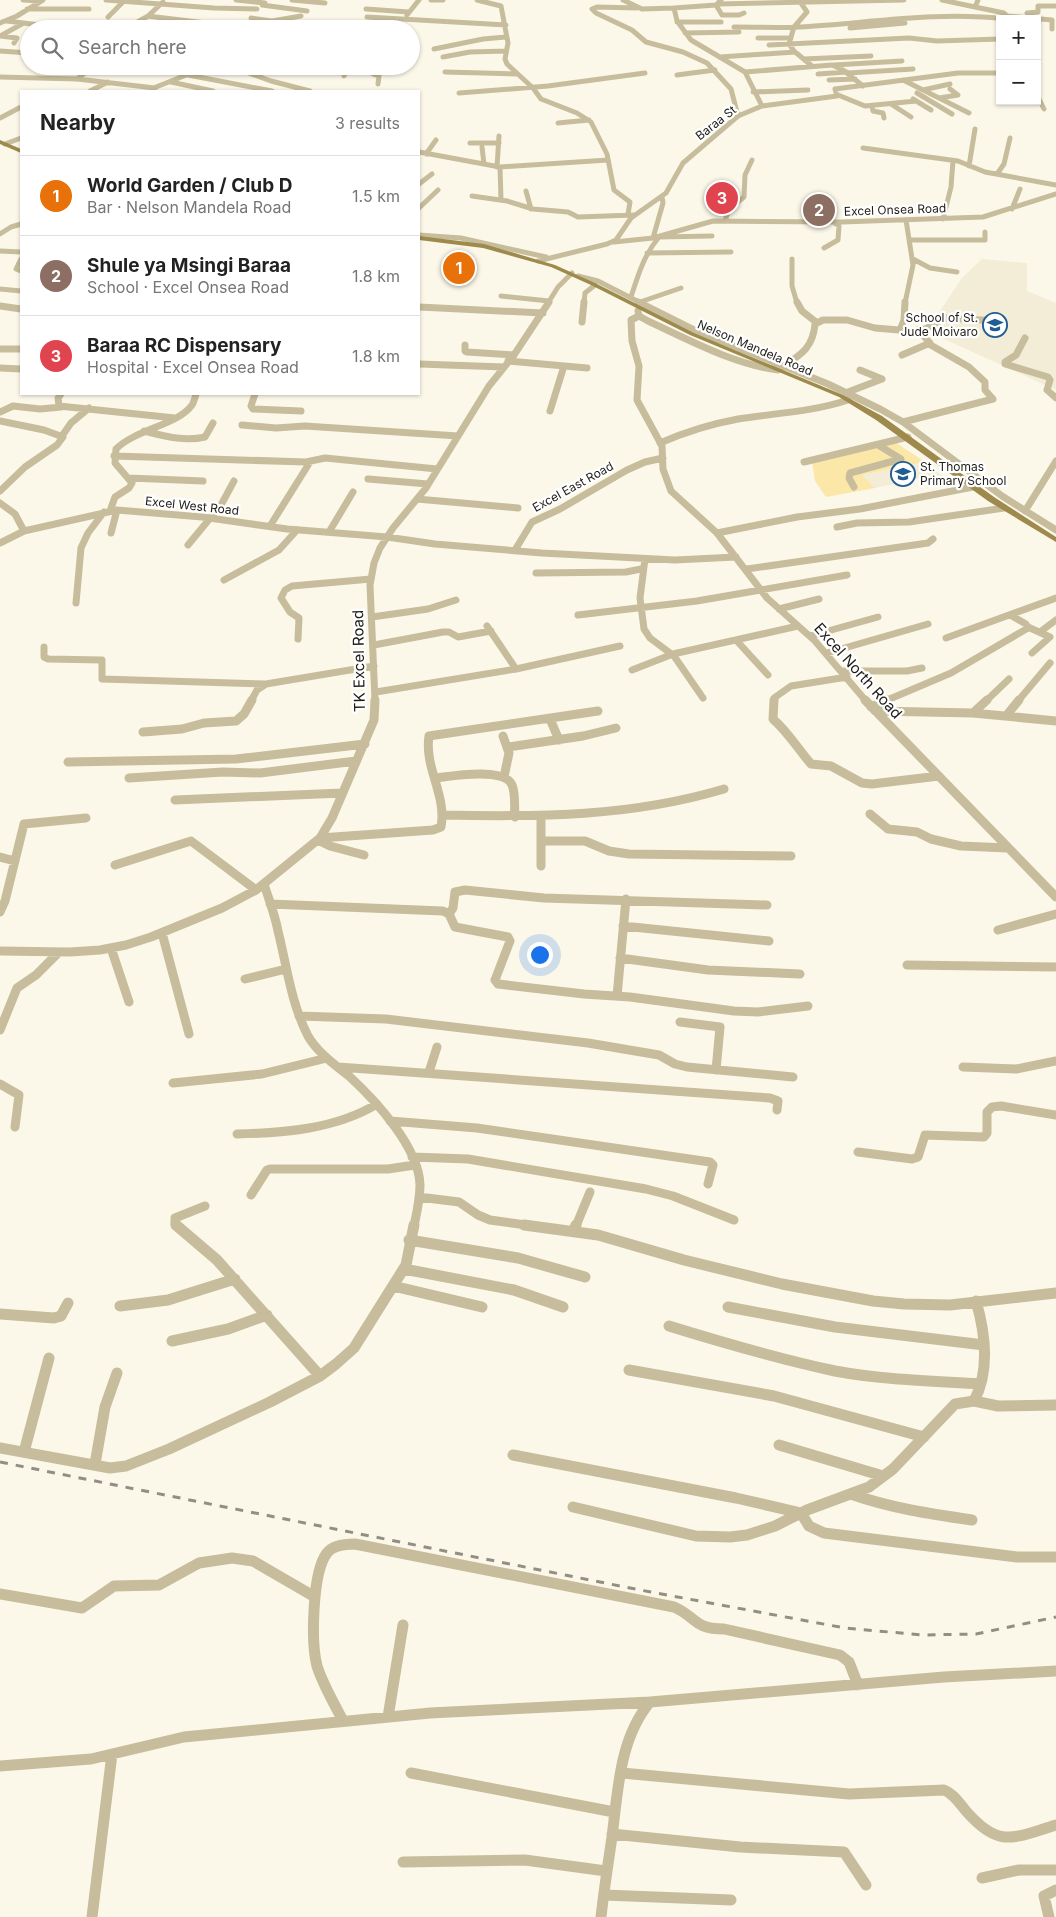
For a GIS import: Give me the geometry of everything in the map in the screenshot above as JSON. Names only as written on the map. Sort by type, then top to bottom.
[{"type":"main road","points":[[2,144],[20,151]]},
{"type":"main road","name":"Nelson Mandela Road","points":[[420,236],[484,246],[538,261],[575,275],[638,304],[692,334],[848,396],[908,437],[1004,508],[1056,540]]},
{"type":"street","points":[[22,0],[41,1]]},
{"type":"street","points":[[106,0],[257,9]]},
{"type":"street","points":[[141,20],[165,0]]},
{"type":"street","points":[[236,0],[307,11]]},
{"type":"street","points":[[292,0],[324,4]]},
{"type":"street","points":[[404,18],[419,0]]},
{"type":"street","points":[[431,0],[442,0]]},
{"type":"street","points":[[472,196],[501,200],[532,209],[568,212],[580,217],[631,214],[629,200],[613,188],[608,160],[593,125],[589,120],[570,110],[545,101],[516,74],[505,62],[506,25],[500,6],[476,0]]},
{"type":"street","points":[[623,0],[637,8]]},
{"type":"street","points":[[738,116],[733,93],[715,70],[704,61],[692,55],[644,41],[635,31],[596,13],[592,9],[597,7],[674,8],[719,3],[904,0]]},
{"type":"street","points":[[942,0],[1001,15]]},
{"type":"street","points":[[975,7],[978,0]]},
{"type":"street","points":[[0,23],[7,21],[41,1]]},
{"type":"street","points":[[664,1],[674,8],[677,22],[685,33],[699,46],[745,72],[902,61]]},
{"type":"street","points":[[58,10],[69,2]]},
{"type":"street","points":[[108,17],[123,2]]},
{"type":"street","points":[[250,20],[257,9],[265,3]]},
{"type":"street","points":[[719,3],[722,15],[739,15],[744,13]]},
{"type":"street","points":[[789,44],[793,29],[808,12],[801,3]]},
{"type":"street","points":[[1019,15],[1037,12],[1038,6],[1056,6]]},
{"type":"street","points":[[27,9],[88,9]]},
{"type":"street","points":[[366,9],[409,12]]},
{"type":"street","points":[[191,12],[267,20]]},
{"type":"street","points":[[148,16],[181,20]]},
{"type":"street","points":[[278,20],[301,16]]},
{"type":"street","points":[[850,28],[912,22],[913,16]]},
{"type":"street","points":[[768,31],[913,16],[996,16]]},
{"type":"street","points":[[367,17],[506,25]]},
{"type":"street","points":[[1041,19],[1051,20],[1052,29]]},
{"type":"street","points":[[7,21],[20,23]]},
{"type":"street","points":[[677,22],[721,22]]},
{"type":"street","points":[[0,36],[20,26]]},
{"type":"street","points":[[734,28],[793,29]]},
{"type":"street","points":[[685,33],[741,32]]},
{"type":"street","points":[[0,36],[17,38],[14,43]]},
{"type":"street","points":[[758,38],[791,38]]},
{"type":"street","points":[[769,45],[912,38],[943,41],[996,39]]},
{"type":"street","points":[[434,49],[484,39],[507,40]]},
{"type":"street","points":[[506,51],[442,55],[482,44],[507,40]]},
{"type":"street","points":[[789,44],[794,51],[812,66]]},
{"type":"street","points":[[720,57],[801,50]]},
{"type":"street","points":[[0,52],[20,53]]},
{"type":"street","points":[[804,59],[871,56]]},
{"type":"street","points":[[829,65],[839,68],[863,86]]},
{"type":"street","points":[[818,74],[913,69]]},
{"type":"street","points":[[677,75],[715,70]]},
{"type":"street","points":[[445,72],[516,74]]},
{"type":"street","points":[[745,72],[754,95],[762,106]]},
{"type":"street","points":[[836,93],[835,89],[962,72],[996,73]]},
{"type":"street","points":[[460,93],[476,88],[533,88],[645,73]]},
{"type":"street","points":[[33,75],[34,84]]},
{"type":"street","points":[[0,77],[33,75],[108,82],[159,90]]},
{"type":"street","points":[[77,79],[82,75]]},
{"type":"street","points":[[149,90],[188,75],[267,90]]},
{"type":"street","points":[[254,75],[306,90]]},
{"type":"street","points":[[376,75],[379,76],[378,84]]},
{"type":"street","points":[[829,80],[855,79]]},
{"type":"street","points":[[903,80],[969,113]]},
{"type":"street","points":[[92,90],[108,82]]},
{"type":"street","points":[[171,82],[209,90]]},
{"type":"street","points":[[894,82],[952,114]]},
{"type":"street","points":[[923,90],[950,87],[958,95],[939,98]]},
{"type":"street","points":[[815,94],[873,88]]},
{"type":"street","points":[[754,95],[808,90]]},
{"type":"street","points":[[836,93],[859,105],[872,106],[916,101]]},
{"type":"street","name":"Baraa St","points":[[614,242],[631,214],[662,197],[683,162],[738,116],[762,106],[783,104],[836,93]]},
{"type":"street","points":[[754,95],[774,96],[783,104]]},
{"type":"street","points":[[910,97],[932,110]]},
{"type":"street","points":[[1041,103],[1044,109]]},
{"type":"street","points":[[890,104],[911,117]]},
{"type":"street","points":[[872,106],[873,112],[883,113],[884,118]]},
{"type":"street","points":[[0,118],[20,108]]},
{"type":"street","points":[[558,123],[589,120]]},
{"type":"street","points":[[970,166],[975,129]]},
{"type":"street","points":[[0,136],[13,141]]},
{"type":"street","points":[[499,136],[501,200]]},
{"type":"street","points":[[2,144],[20,138]]},
{"type":"street","points":[[997,174],[1004,164],[1010,138]]},
{"type":"street","points":[[426,154],[436,140]]},
{"type":"street","points":[[470,143],[498,143]]},
{"type":"street","points":[[482,147],[484,164]]},
{"type":"street","points":[[863,148],[953,160],[997,174],[1056,185]]},
{"type":"street","points":[[420,152],[499,167],[608,160]]},
{"type":"street","points":[[725,221],[729,209],[744,197],[745,175],[752,160]]},
{"type":"street","points":[[943,219],[951,187],[953,160]]},
{"type":"street","points":[[420,183],[432,174]]},
{"type":"street","points":[[1012,209],[1020,189]]},
{"type":"street","points":[[420,207],[438,190]]},
{"type":"street","points":[[526,191],[532,209]]},
{"type":"street","name":"Excel Onsea Road","points":[[614,242],[656,238],[705,222],[832,222],[983,217],[1056,194]]},
{"type":"street","points":[[631,297],[637,276],[656,238],[663,203],[662,197]]},
{"type":"street","points":[[630,206],[648,206]]},
{"type":"street","points":[[900,330],[912,274],[913,259],[906,220]]},
{"type":"street","points":[[824,248],[838,240],[838,226],[832,222]]},
{"type":"street","points":[[0,234],[20,224]]},
{"type":"street","points":[[910,240],[985,240],[985,232]]},
{"type":"street","points":[[420,236],[462,238],[550,258]]},
{"type":"street","points":[[656,238],[712,236]]},
{"type":"street","points":[[538,261],[614,242]]},
{"type":"street","points":[[0,251],[20,252]]},
{"type":"street","points":[[647,253],[731,252]]},
{"type":"street","points":[[792,259],[794,296],[806,315],[816,322]]},
{"type":"street","points":[[913,259],[930,268],[957,272]]},
{"type":"street","points":[[20,261],[16,269],[20,271]]},
{"type":"street","points":[[575,275],[598,281],[631,297],[638,304],[639,316],[710,349],[764,368],[781,368],[808,347],[814,338],[816,322]]},
{"type":"street","name":"TK Excel Road","points":[[0,951],[59,952],[112,948],[162,933],[222,908],[260,887],[319,839],[332,818],[374,720],[376,692],[371,579],[374,563],[387,536],[428,484],[489,386],[514,355],[562,282],[575,275]]},
{"type":"street","points":[[582,322],[585,293],[596,285]]},
{"type":"street","points":[[638,304],[682,288]]},
{"type":"street","points":[[0,289],[20,291]]},
{"type":"street","points":[[501,296],[549,301]]},
{"type":"street","points":[[0,306],[20,309]]},
{"type":"street","points":[[420,307],[542,313]]},
{"type":"street","name":"Excel North Road","points":[[639,316],[631,320],[632,341],[639,366],[637,400],[642,414],[660,443],[664,475],[671,491],[717,533],[747,569],[760,591],[827,653],[873,709],[1056,897]]},
{"type":"street","points":[[816,322],[823,320],[847,320],[875,328],[918,330],[927,328],[945,318],[999,321]]},
{"type":"street","points":[[903,422],[993,399],[985,390],[985,382],[982,377],[929,344],[930,341],[918,330]]},
{"type":"street","points":[[1025,338],[1016,355],[1005,362],[1005,364],[1048,377],[1050,380],[1047,389],[1056,398]]},
{"type":"street","points":[[902,355],[929,344]]},
{"type":"street","points":[[465,345],[464,351],[467,352],[514,355]]},
{"type":"street","points":[[0,349],[20,348]]},
{"type":"street","points":[[420,364],[506,364],[587,368]]},
{"type":"street","points":[[550,411],[564,366]]},
{"type":"street","points":[[0,368],[20,369]]},
{"type":"street","points":[[660,443],[697,429],[765,416],[797,413],[848,396],[882,379],[860,370]]},
{"type":"street","points":[[61,395],[58,405],[61,407]]},
{"type":"street","points":[[112,533],[110,511],[115,497],[130,487],[132,482],[115,462],[116,450],[123,443],[175,418],[193,406],[196,395]]},
{"type":"street","points":[[255,395],[251,406],[253,409],[301,411]]},
{"type":"street","points":[[848,396],[903,422],[1025,511],[1056,530]]},
{"type":"street","points":[[0,412],[13,406],[61,407],[88,408],[175,418]]},
{"type":"street","points":[[0,491],[25,467],[57,445],[72,423],[88,408]]},
{"type":"street","points":[[0,421],[44,430],[62,436]]},
{"type":"street","points":[[144,432],[198,438],[205,437],[213,423]]},
{"type":"street","points":[[242,425],[276,428],[305,426],[458,436]]},
{"type":"street","points":[[804,462],[908,437]]},
{"type":"street","points":[[854,487],[849,478],[850,474],[901,459],[878,445]]},
{"type":"street","points":[[114,456],[310,462],[325,458],[437,469]]},
{"type":"street","name":"Excel East Road","points":[[515,550],[532,522],[560,509],[627,470],[644,462],[663,458]]},
{"type":"street","points":[[1025,511],[1056,461]]},
{"type":"street","points":[[270,526],[310,462]]},
{"type":"street","points":[[130,478],[203,481]]},
{"type":"street","points":[[368,479],[428,484]]},
{"type":"street","points":[[188,545],[211,518],[234,481]]},
{"type":"street","points":[[717,533],[797,517],[860,509],[973,486]]},
{"type":"street","points":[[329,532],[353,492]]},
{"type":"street","points":[[417,499],[518,508]]},
{"type":"street","points":[[0,503],[13,510],[19,518],[24,531]]},
{"type":"street","points":[[837,527],[857,523],[909,522],[1004,508]]},
{"type":"street","points":[[76,602],[82,548],[88,533],[110,511]]},
{"type":"street","name":"Excel West Road","points":[[0,543],[24,531],[110,511],[211,518],[297,530],[387,536]]},
{"type":"street","points":[[224,580],[279,550],[297,530]]},
{"type":"street","points":[[387,536],[444,545],[644,559],[692,561],[736,557]]},
{"type":"street","points":[[747,569],[928,543],[933,539]]},
{"type":"street","points":[[644,559],[641,569],[642,627],[654,642],[673,654],[703,698]]},
{"type":"street","points":[[536,573],[626,572],[641,569]]},
{"type":"street","points":[[578,615],[760,591],[847,575]]},
{"type":"street","points":[[298,639],[299,618],[290,612],[281,598],[285,590],[296,585],[371,579]]},
{"type":"street","points":[[946,638],[1056,598]]},
{"type":"street","points":[[778,609],[819,599]]},
{"type":"street","points":[[372,617],[439,607],[456,600]]},
{"type":"street","points":[[1010,615],[1028,627],[1049,636],[1032,654]]},
{"type":"street","points":[[810,636],[878,617]]},
{"type":"street","points":[[1040,632],[1056,620]]},
{"type":"street","points":[[827,653],[928,624]]},
{"type":"street","points":[[632,670],[673,654],[798,626]]},
{"type":"street","points":[[873,709],[951,673],[1028,627]]},
{"type":"street","points":[[374,645],[442,632],[458,637],[489,628],[516,669]]},
{"type":"street","points":[[736,640],[768,675]]},
{"type":"street","points":[[376,692],[516,669],[620,646]]},
{"type":"street","points":[[44,647],[44,657],[48,659],[102,660],[100,676],[102,679],[109,680],[179,680],[266,684],[374,666]]},
{"type":"street","points":[[1006,716],[1050,663]]},
{"type":"street","points":[[922,668],[907,671],[844,674],[794,685],[774,698],[772,719],[786,730],[792,742],[810,762],[831,766],[862,783],[872,784],[939,776]]},
{"type":"street","points":[[973,713],[1009,679]]},
{"type":"street","points":[[143,732],[182,728],[204,723],[236,721],[244,714],[257,690],[266,684]]},
{"type":"street","points":[[873,709],[973,713],[1056,721]]},
{"type":"street","points":[[319,839],[433,830],[441,827],[444,815],[429,756],[430,736],[598,712]]},
{"type":"street","points":[[550,719],[560,740]]},
{"type":"street","points":[[508,747],[600,734],[616,728]]},
{"type":"street","points":[[503,736],[508,747],[504,777]]},
{"type":"street","points":[[68,762],[236,759],[365,744]]},
{"type":"street","points":[[129,778],[223,772],[260,773],[356,760]]},
{"type":"street","points":[[436,778],[482,775],[504,777],[512,785],[515,817]]},
{"type":"street","points":[[444,815],[541,817],[642,808],[672,803],[724,789]]},
{"type":"street","points":[[176,800],[342,792]]},
{"type":"street","points":[[870,814],[888,830],[917,832],[930,839],[961,846],[1007,848]]},
{"type":"street","points":[[541,817],[541,866]]},
{"type":"street","points":[[0,912],[4,887],[15,860],[25,822],[86,818]]},
{"type":"street","points":[[319,839],[330,846],[364,855]]},
{"type":"street","points":[[0,1448],[117,1468],[138,1462],[270,1402],[320,1376],[354,1348],[404,1269],[419,1197],[420,1183],[414,1161],[390,1121],[377,1104],[327,1058],[310,1038],[299,1016],[270,904],[260,887],[191,841],[114,865]]},
{"type":"street","points":[[542,842],[585,841],[609,852],[629,854],[791,856]]},
{"type":"street","points":[[0,857],[15,860]]},
{"type":"street","points":[[1044,886],[1056,884]]},
{"type":"street","points":[[449,914],[453,908],[455,892],[459,891],[544,898],[626,899],[767,905]]},
{"type":"street","points":[[617,996],[626,899]]},
{"type":"street","points":[[270,904],[437,909],[449,914]]},
{"type":"street","points":[[449,914],[455,927],[508,937],[510,941],[496,979],[497,983],[752,1012],[808,1006]]},
{"type":"street","points":[[998,930],[1056,914]]},
{"type":"street","points":[[623,926],[769,941]]},
{"type":"street","points":[[162,933],[189,1034]]},
{"type":"street","points":[[112,948],[129,1002]]},
{"type":"street","points":[[0,1030],[17,988],[36,975],[59,952]]},
{"type":"street","points":[[620,958],[698,969],[754,974],[800,974]]},
{"type":"street","points":[[907,965],[1056,967]]},
{"type":"street","points":[[245,979],[286,969]]},
{"type":"street","points":[[299,1016],[386,1019],[522,1034],[659,1055],[680,1066],[793,1077]]},
{"type":"street","points":[[680,1022],[720,1027],[716,1070]]},
{"type":"street","points":[[430,1072],[437,1047]]},
{"type":"street","points":[[173,1083],[262,1074],[327,1058]]},
{"type":"street","points":[[963,1067],[1016,1068],[1056,1061]]},
{"type":"street","points":[[338,1067],[430,1072],[591,1086],[770,1098],[778,1101],[777,1110]]},
{"type":"street","points":[[0,1084],[19,1095],[15,1126]]},
{"type":"street","points":[[237,1134],[288,1131],[360,1115],[377,1104]]},
{"type":"street","points":[[858,1152],[912,1159],[918,1157],[925,1135],[984,1137],[987,1133],[987,1112],[992,1106],[1056,1115]]},
{"type":"street","points":[[390,1121],[477,1128],[710,1162],[713,1165],[708,1184]]},
{"type":"street","points":[[250,1195],[267,1170],[270,1169],[388,1169],[414,1161],[468,1159],[646,1189],[674,1196],[734,1220]]},
{"type":"street","points":[[574,1230],[590,1192]]},
{"type":"street","points":[[419,1197],[459,1202],[478,1215],[490,1220],[574,1230],[631,1243],[684,1260],[774,1283],[868,1301],[937,1305],[1056,1292]]},
{"type":"street","points":[[205,1206],[175,1218],[176,1224],[207,1250],[235,1279],[320,1376]]},
{"type":"street","points":[[409,1240],[518,1258],[585,1277]]},
{"type":"street","points":[[404,1269],[514,1290],[563,1307]]},
{"type":"street","points":[[120,1306],[168,1300],[235,1279]]},
{"type":"street","points":[[393,1286],[482,1307]]},
{"type":"street","points":[[974,1401],[980,1384],[984,1345],[984,1333],[976,1301]]},
{"type":"street","points":[[0,1314],[54,1318],[61,1316],[68,1303]]},
{"type":"street","points":[[728,1307],[835,1327],[984,1345]]},
{"type":"street","points":[[172,1341],[237,1326],[267,1315]]},
{"type":"street","points":[[669,1326],[749,1351],[837,1371],[893,1378],[980,1384]]},
{"type":"street","points":[[24,1452],[49,1358]]},
{"type":"street","points":[[629,1370],[774,1396],[924,1437]]},
{"type":"street","points":[[95,1464],[102,1409],[117,1373]]},
{"type":"street","points":[[573,1507],[696,1536],[717,1538],[747,1535],[763,1531],[801,1513],[870,1487],[924,1437],[955,1404],[974,1401],[998,1406],[1056,1405]]},
{"type":"street","points":[[779,1445],[883,1476]]},
{"type":"street","points":[[513,1455],[736,1498],[801,1513]]},
{"type":"street","points":[[851,1494],[865,1500],[937,1515],[972,1520]]},
{"type":"street","points":[[801,1513],[805,1524],[816,1531],[824,1533],[1017,1556],[1056,1557]]},
{"type":"street","points":[[342,1721],[318,1667],[313,1646],[312,1626],[316,1597],[326,1555],[338,1546],[355,1544],[674,1607],[683,1611],[698,1625],[705,1628],[724,1629],[840,1655],[849,1662],[858,1685]]},
{"type":"street","points":[[0,1594],[82,1608],[114,1586],[159,1584],[199,1563],[245,1558],[260,1564],[316,1597]]},
{"type":"street","points":[[388,1717],[402,1625]]},
{"type":"street","points":[[0,1766],[84,1759],[204,1734],[430,1713],[650,1702],[944,1677],[1056,1671]]},
{"type":"street","points":[[601,1917],[614,1812],[622,1773],[632,1730],[642,1709],[650,1702]]},
{"type":"street","points":[[92,1917],[112,1754]]},
{"type":"street","points":[[411,1773],[561,1800],[614,1812]]},
{"type":"street","points":[[622,1773],[848,1794],[944,1790],[951,1793],[984,1828],[996,1836],[1016,1835],[1056,1825]]},
{"type":"street","points":[[612,1834],[740,1847],[844,1852],[866,1884]]},
{"type":"street","points":[[403,1862],[525,1860],[606,1871]]},
{"type":"street","points":[[982,1878],[1002,1873],[1035,1869],[1056,1870]]},
{"type":"street","points":[[1049,1917],[1044,1896],[1056,1890]]},
{"type":"street","points":[[604,1895],[731,1900]]},
{"type":"shaded area","name":"School of St. Jude Moivaro","points":[[982,259],[1027,263],[1027,291],[1056,303],[1056,390],[933,334],[937,316],[961,279]]},
{"type":"shaded area","points":[[895,442],[925,462],[862,475],[875,488],[826,497],[815,481],[812,462]]},
{"type":"shaded area","name":"St. Thomas Primary School","points":[[925,462],[942,476],[924,480],[922,478],[875,488],[861,475]]},
{"type":"railway","points":[[0,1462],[640,1590],[845,1628],[922,1635],[976,1634],[1056,1617]]},
{"type":"place","name":"Baraa RC Dispensary","points":[[722,198]]},
{"type":"place","name":"Shule ya Msingi Baraa","points":[[819,210]]},
{"type":"place","name":"World Garden / Club D","points":[[459,268]]},
{"type":"place","name":"School of St. Jude Moivaro","points":[[995,325]]},
{"type":"place","name":"St. Thomas Primary School","points":[[903,474]]}]
